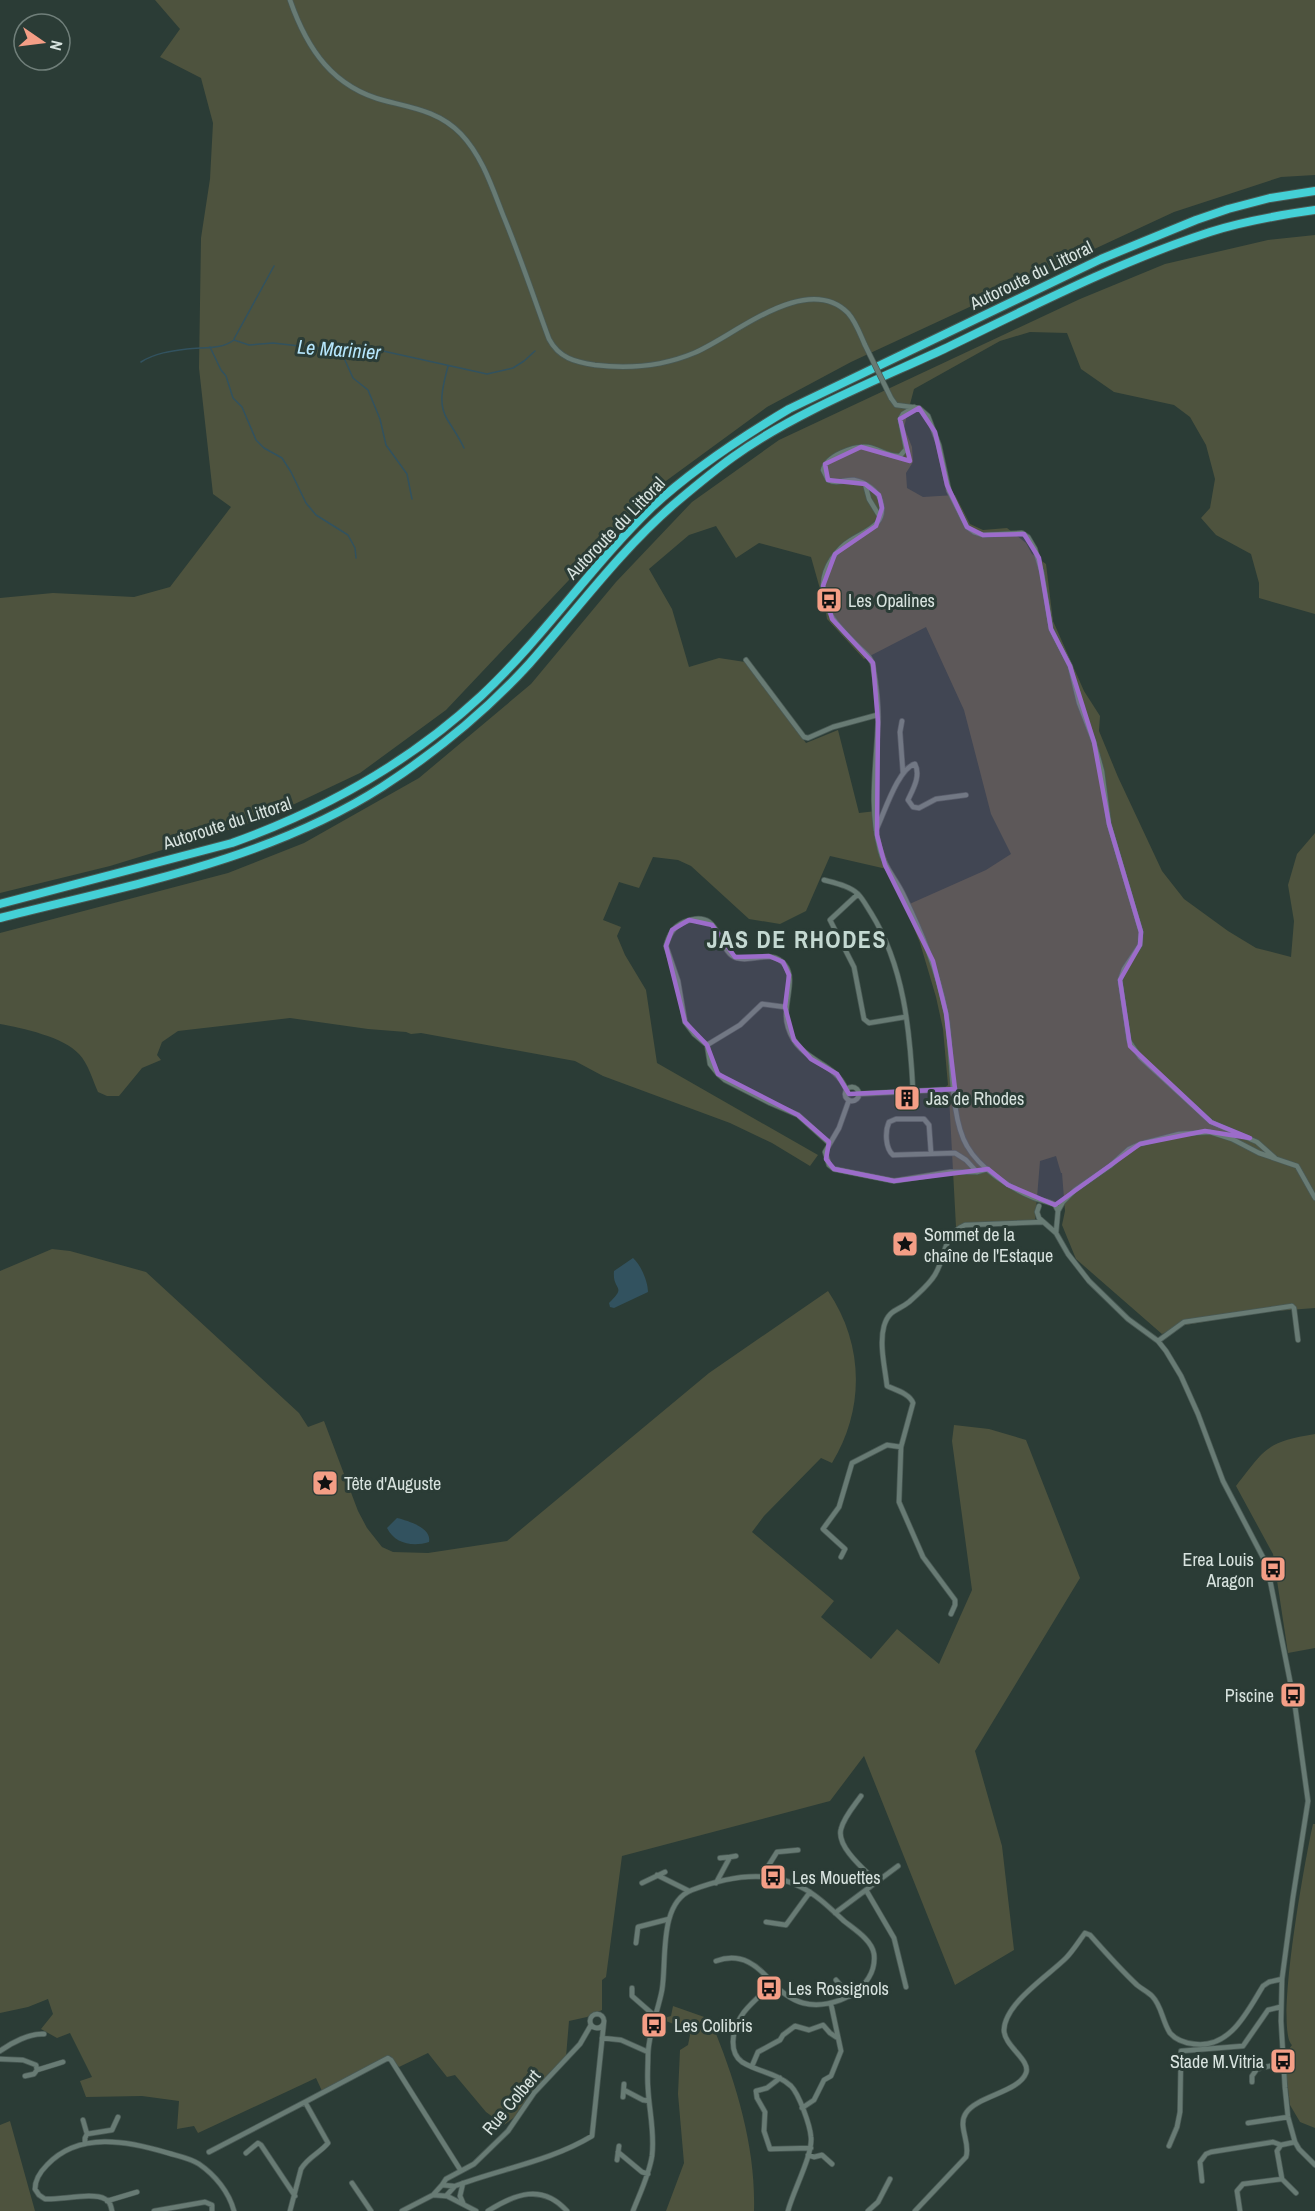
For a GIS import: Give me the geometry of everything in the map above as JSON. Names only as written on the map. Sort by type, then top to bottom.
[{"type":"highway","name":"Autoroute du Littoral","points":[[0,904],[232,843],[274,827],[344,795],[390,767],[459,715],[513,663],[652,508],[701,466],[757,428],[789,409],[1101,259],[1228,209],[1270,198],[1315,191]]},
{"type":"highway","name":"Autoroute du Littoral","points":[[0,918],[240,854],[285,837],[358,801],[417,764],[489,704],[526,666],[634,543],[671,506],[742,451],[811,412],[1098,276],[1158,250],[1214,230],[1270,217],[1315,210]]},
{"type":"street","points":[[290,0],[311,48],[322,63],[338,77],[366,94],[386,101],[417,107],[432,114],[455,128],[467,142],[490,182],[549,339],[561,354],[579,362],[615,367],[663,362],[692,354],[712,345],[773,309],[796,302],[828,302],[844,310],[854,321],[891,398],[898,405],[921,409],[928,416],[939,445],[949,491],[968,527],[983,535],[1024,534],[1032,542],[1039,558],[1051,629],[1070,666],[1079,703],[1095,747],[1103,780],[1109,824],[1141,932],[1140,945],[1124,969],[1120,980],[1130,1046],[1211,1122],[1258,1142],[1275,1158]]},
{"type":"street","points":[[914,407],[903,414],[900,419],[906,446],[903,454],[896,456],[868,447],[858,447],[831,458],[823,468],[826,478],[833,482],[854,480],[865,484],[881,499],[880,517],[873,528],[850,540],[838,550],[826,568],[823,586],[825,602],[832,619],[871,660],[877,715],[874,814],[880,852],[925,939],[933,961],[946,1013],[957,1112],[968,1147],[988,1169],[1008,1185],[1055,1205],[1063,1202],[1129,1149],[1179,1134],[1205,1131],[1232,1139],[1297,1166],[1315,1198]]},
{"type":"street","points":[[865,484],[869,499],[880,517]]},
{"type":"street","points":[[746,660],[804,737],[808,738],[833,727],[877,715]]},
{"type":"street","points":[[902,721],[900,732],[903,773]]},
{"type":"street","points":[[876,830],[903,773],[912,764],[917,766],[918,776],[909,800],[916,808],[936,799],[966,795]]},
{"type":"street","points":[[824,880],[851,889],[858,894],[877,923],[891,953],[900,984],[908,1033],[913,1091]]},
{"type":"street","points":[[858,894],[830,920],[854,967],[864,1018],[869,1023],[905,1017]]},
{"type":"street","points":[[829,1143],[793,1112],[725,1080],[710,1064],[707,1045],[685,1022],[678,981],[667,954],[668,938],[672,930],[679,924],[695,919],[704,920],[717,929],[727,952],[735,957],[741,959],[769,956],[783,962],[790,981],[785,1007],[787,1027],[802,1051],[832,1070],[843,1082],[846,1089],[844,1095],[849,1100],[855,1101],[859,1094],[858,1089],[854,1086],[846,1089]]},
{"type":"street","points":[[707,1045],[740,1025],[762,1004],[785,1007]]},
{"type":"street","points":[[859,1094],[955,1089]]},
{"type":"street","points":[[849,1100],[839,1128],[825,1152],[831,1167],[894,1181],[950,1172],[977,1172],[988,1169]]},
{"type":"street","points":[[932,1153],[929,1125],[924,1119],[896,1119],[889,1122],[887,1127],[888,1149],[892,1155],[955,1153],[966,1160],[977,1172]]},
{"type":"street","points":[[1232,1139],[1250,1138]]},
{"type":"street","points":[[1254,1150],[1259,1149],[1258,1142]]},
{"type":"street","points":[[1033,1224],[1040,1206],[1034,1198]]},
{"type":"street","points":[[1040,1206],[1047,1202]]},
{"type":"street","points":[[1056,1233],[1056,1218],[1063,1202]]},
{"type":"street","points":[[1055,1205],[1058,1212]]},
{"type":"street","points":[[1038,1216],[1056,1233],[1068,1254],[1089,1281],[1128,1319],[1158,1341],[1181,1376],[1223,1481],[1267,1565],[1285,1663],[1292,1686],[1308,1802],[1282,1979],[1280,2007],[1283,2063],[1288,2116],[1295,2142],[1315,2165]]},
{"type":"street","points":[[951,1614],[955,1600],[923,1557],[899,1502],[901,1447],[913,1403],[912,1399],[906,1395],[887,1386],[882,1335],[884,1326],[893,1311],[907,1304],[933,1278],[946,1242],[952,1234],[964,1226],[1033,1224],[1052,1222],[1056,1218]]},
{"type":"street","points":[[1158,1341],[1184,1322],[1292,1306],[1298,1340]]},
{"type":"street","points":[[841,1557],[845,1549],[823,1529],[839,1507],[852,1463],[886,1445],[901,1447]]},
{"type":"street","points":[[861,1796],[840,1830],[849,1854],[877,1882]]},
{"type":"street","points":[[762,1876],[777,1852],[798,1850]]},
{"type":"street","points":[[716,1883],[733,1857],[720,1858]]},
{"type":"street","points":[[836,1913],[898,1866]]},
{"type":"street","points":[[642,1882],[665,1872]]},
{"type":"street","points":[[657,1875],[689,1891]]},
{"type":"street","points":[[633,2211],[648,2174],[652,2155],[648,2052],[662,1987],[664,1949],[669,1918],[679,1900],[689,1891],[742,1877],[776,1878],[810,1892],[868,1943],[874,1955],[870,1975],[850,1996],[831,2004],[811,2005],[796,2001],[773,1984],[759,1969],[743,1959],[725,1958],[716,1961]]},
{"type":"street","points":[[866,1890],[894,1938],[906,1987]]},
{"type":"street","points":[[766,1922],[788,1927],[810,1892]]},
{"type":"street","points":[[639,1927],[669,1918]]},
{"type":"street","points":[[636,1943],[639,1920]]},
{"type":"street","points":[[915,2211],[966,2157],[968,2149],[963,2123],[965,2113],[1019,2082],[1025,2075],[1026,2064],[1009,2044],[1004,2032],[1005,2025],[1019,2000],[1068,1957],[1085,1933],[1090,1935],[1138,1986],[1152,1996],[1159,2005],[1162,2018],[1171,2034],[1183,2042],[1198,2045],[1224,2038],[1233,2031],[1263,1986],[1282,1979]]},
{"type":"street","points":[[836,1980],[850,1996]]},
{"type":"street","points":[[773,1984],[744,2011],[735,2025],[733,2045],[741,2062],[780,2078],[794,2090],[811,2135],[811,2148],[788,2211]]},
{"type":"street","points":[[631,2004],[633,1988]]},
{"type":"street","points":[[632,1996],[656,2017]]},
{"type":"street","points":[[802,2108],[814,2100],[824,2080],[831,2076],[841,2051],[831,2004]]},
{"type":"street","points":[[1168,2146],[1177,2127],[1180,2112],[1181,2051],[1243,2046],[1268,2010],[1280,2007]]},
{"type":"street","points":[[402,2211],[455,2186],[540,2158],[581,2143],[592,2136],[604,2021],[601,2016],[596,2015],[591,2019],[591,2025],[598,2028],[603,2026],[604,2021]]},
{"type":"street","name":"Rue Colbert","points":[[445,2191],[446,2179],[474,2164],[508,2131],[534,2093],[580,2044],[591,2025]]},
{"type":"street","points":[[752,2066],[758,2052],[780,2040],[795,2026],[809,2030],[823,2025],[837,2037]]},
{"type":"street","points":[[0,2051],[17,2041],[39,2033],[44,2034]]},
{"type":"street","points":[[602,2038],[621,2040],[648,2052]]},
{"type":"street","points":[[210,2152],[388,2058],[462,2170]]},
{"type":"street","points":[[0,2059],[23,2060],[36,2065],[37,2070]]},
{"type":"street","points":[[25,2076],[63,2062]]},
{"type":"street","points":[[1252,2082],[1252,2076],[1257,2069],[1283,2063]]},
{"type":"street","points":[[780,2078],[767,2088],[756,2091],[757,2098],[765,2112],[764,2131],[770,2149],[811,2148]]},
{"type":"street","points":[[623,2097],[624,2087],[643,2100],[649,2101]]},
{"type":"street","points":[[291,2211],[304,2163],[328,2143],[304,2102]]},
{"type":"street","points":[[1248,2122],[1288,2116]]},
{"type":"street","points":[[87,2134],[112,2130],[118,2117]]},
{"type":"street","points":[[83,2120],[87,2134],[85,2144]]},
{"type":"street","points":[[137,2192],[107,2201],[97,2197],[45,2199],[35,2189],[38,2176],[56,2155],[85,2144],[115,2141],[156,2149],[194,2161],[220,2184],[234,2211]]},
{"type":"street","points":[[1202,2181],[1200,2162],[1206,2154],[1273,2142],[1281,2145],[1295,2142]]},
{"type":"street","points":[[246,2153],[258,2144],[261,2145],[295,2196]]},
{"type":"street","points":[[1281,2145],[1277,2151],[1282,2179],[1296,2193]]},
{"type":"street","points":[[617,2160],[619,2146]]},
{"type":"street","points":[[618,2152],[642,2172],[648,2174]]},
{"type":"street","points":[[808,2155],[814,2157],[822,2155],[832,2164]]},
{"type":"street","points":[[868,2211],[878,2202],[890,2179]]},
{"type":"street","points":[[1240,2211],[1237,2191],[1243,2184],[1282,2179]]},
{"type":"street","points":[[352,2183],[370,2211]]},
{"type":"street","points":[[463,2183],[460,2196],[463,2203]]},
{"type":"street","points":[[445,2191],[476,2211]]},
{"type":"street","points":[[488,2211],[508,2199],[537,2193],[559,2203],[567,2211]]},
{"type":"street","points":[[107,2201],[112,2211]]},
{"type":"street","points":[[154,2211],[206,2202],[212,2205],[212,2211]]},
{"type":"highlighted area","points":[[919,408],[935,432],[947,485],[967,527],[983,535],[1024,534],[1039,558],[1051,629],[1070,666],[1094,742],[1109,824],[1141,932],[1140,945],[1120,980],[1130,1046],[1211,1122],[1250,1138],[1205,1131],[1140,1144],[1055,1205],[1008,1185],[988,1169],[894,1181],[834,1169],[826,1159],[829,1142],[798,1115],[718,1074],[707,1045],[685,1022],[666,946],[672,930],[689,920],[712,925],[735,957],[769,956],[783,962],[789,975],[785,1007],[794,1040],[811,1059],[837,1074],[849,1094],[955,1089],[946,1013],[933,961],[885,865],[877,835],[878,722],[873,663],[832,619],[823,586],[835,554],[876,526],[882,508],[879,495],[865,484],[828,480],[825,464],[861,447],[910,461],[900,419]]},
{"type":"green space","points":[[155,0],[1315,0],[1315,175],[1281,177],[1174,212],[851,362],[767,407],[655,489],[446,710],[360,773],[263,819],[110,866],[0,893],[0,598],[53,593],[134,597],[170,587],[231,507],[213,494],[199,368],[201,238],[210,179],[213,123],[201,78],[160,57],[180,29]]},
{"type":"green space","points":[[1315,235],[1315,614],[1259,598],[1259,583],[1251,554],[1216,535],[1201,518],[1210,508],[1215,479],[1206,445],[1190,417],[1174,405],[1114,392],[1081,369],[1067,333],[1030,332],[1000,341],[914,389],[904,427],[912,447],[913,462],[906,473],[907,488],[923,497],[955,495],[970,524],[983,530],[1007,528],[1026,543],[1032,554],[1046,564],[1053,621],[1084,691],[1100,716],[1099,731],[1162,871],[1184,899],[1256,948],[1291,957],[1294,921],[1288,885],[1297,854],[1315,833],[1315,1308],[1265,1312],[1179,1326],[1162,1334],[1076,1259],[1062,1225],[1065,1211],[1062,1173],[1056,1156],[1040,1161],[1035,1222],[956,1227],[949,1096],[944,1094],[944,1088],[948,1085],[943,1029],[920,943],[905,906],[986,870],[1011,854],[991,814],[964,710],[926,627],[864,659],[827,619],[826,613],[823,613],[819,597],[822,596],[811,557],[759,543],[736,558],[716,526],[689,535],[649,569],[672,609],[689,667],[719,658],[745,662],[806,743],[838,730],[859,813],[876,811],[877,833],[891,870],[830,856],[806,911],[780,924],[749,919],[691,866],[678,860],[653,857],[639,888],[619,882],[603,920],[621,927],[617,936],[625,955],[646,990],[657,1063],[818,1155],[810,1166],[772,1143],[730,1123],[603,1076],[575,1061],[421,1033],[411,1034],[290,1018],[178,1031],[162,1042],[157,1055],[161,1060],[142,1068],[119,1096],[107,1096],[98,1092],[85,1062],[72,1048],[42,1034],[0,1024],[0,933],[228,873],[304,843],[419,778],[531,684],[616,582],[692,502],[779,440],[1080,299],[1165,264],[1268,240]]},
{"type":"green space","points":[[52,1249],[70,1251],[146,1272],[299,1413],[308,1427],[324,1421],[358,1511],[367,1528],[382,1547],[393,1552],[428,1553],[507,1541],[709,1373],[828,1291],[840,1311],[854,1354],[855,1399],[850,1421],[843,1442],[832,1463],[821,1458],[764,1516],[752,1532],[834,1601],[821,1617],[871,1659],[897,1629],[939,1664],[972,1590],[952,1441],[954,1425],[989,1429],[1026,1440],[1080,1578],[975,1751],[1002,1846],[1014,1950],[955,1985],[864,1756],[830,1801],[622,1856],[606,1977],[602,1980],[602,2010],[587,2017],[569,2021],[566,2057],[531,2093],[516,2116],[504,2125],[486,2112],[455,2075],[447,2077],[428,2053],[399,2067],[390,2056],[322,2091],[316,2078],[198,2133],[194,2126],[177,2129],[179,2101],[142,2096],[86,2097],[80,2081],[92,2077],[70,2033],[57,2038],[41,2029],[53,2014],[48,1999],[28,2007],[0,2013],[0,1271]]},
{"type":"green space","points":[[1315,1434],[1315,1648],[1288,1653],[1273,1554],[1236,1486],[1268,1449],[1286,1440]]},
{"type":"green space","points":[[1313,1824],[1315,1824],[1315,2128],[1300,2122],[1290,2105],[1286,2072],[1287,2052],[1292,2045],[1287,2032],[1289,1976],[1304,1869]]},
{"type":"green space","points":[[673,2006],[710,2019],[728,2065],[748,2137],[754,2186],[754,2211],[666,2211],[684,2163],[678,2094],[680,2050],[688,2045],[690,2035],[686,2029],[661,2019],[671,2016]]},
{"type":"green space","points":[[10,2121],[35,2211],[0,2211],[0,2125]]},
{"type":"water","points":[[633,1258],[644,1274],[648,1292],[614,1308],[610,1307],[609,1303],[618,1293],[614,1271]]},
{"type":"water","points":[[397,1518],[423,1529],[429,1537],[429,1542],[411,1544],[395,1538],[387,1528]]},
{"type":"waterway","points":[[234,339],[274,266]]},
{"type":"waterway","name":"Le Marinier","points":[[141,362],[163,353],[217,347],[234,340],[249,345],[273,343],[326,349],[374,349],[487,374],[513,368],[535,351]]},
{"type":"waterway","points":[[210,347],[226,376],[233,398],[242,407],[256,440],[264,448],[282,458],[306,503],[316,515],[348,535],[355,548],[356,558]]},
{"type":"waterway","points":[[340,349],[353,378],[368,390],[380,419],[386,445],[407,474],[412,499]]},
{"type":"waterway","points":[[448,366],[442,392],[442,406],[464,448]]},
{"type":"place","name":"Les Opalines","points":[[829,600]]},
{"type":"place","name":"Jas de Rhodes","points":[[907,1098]]},
{"type":"place","name":"Sommet de la chaîne de l'Estaque","points":[[905,1244]]},
{"type":"place","name":"Tête d'Auguste","points":[[325,1483]]},
{"type":"place","name":"Erea Louis Aragon","points":[[1273,1569]]},
{"type":"place","name":"Piscine","points":[[1293,1695]]},
{"type":"place","name":"Les Mouettes","points":[[773,1877]]},
{"type":"place","name":"Les Rossignols","points":[[769,1988]]},
{"type":"place","name":"Les Colibris","points":[[654,2025]]},
{"type":"place","name":"Stade M.Vitria","points":[[1283,2061]]},
{"type":"district","name":"JAS DE RHODES","points":[[797,939]]}]
